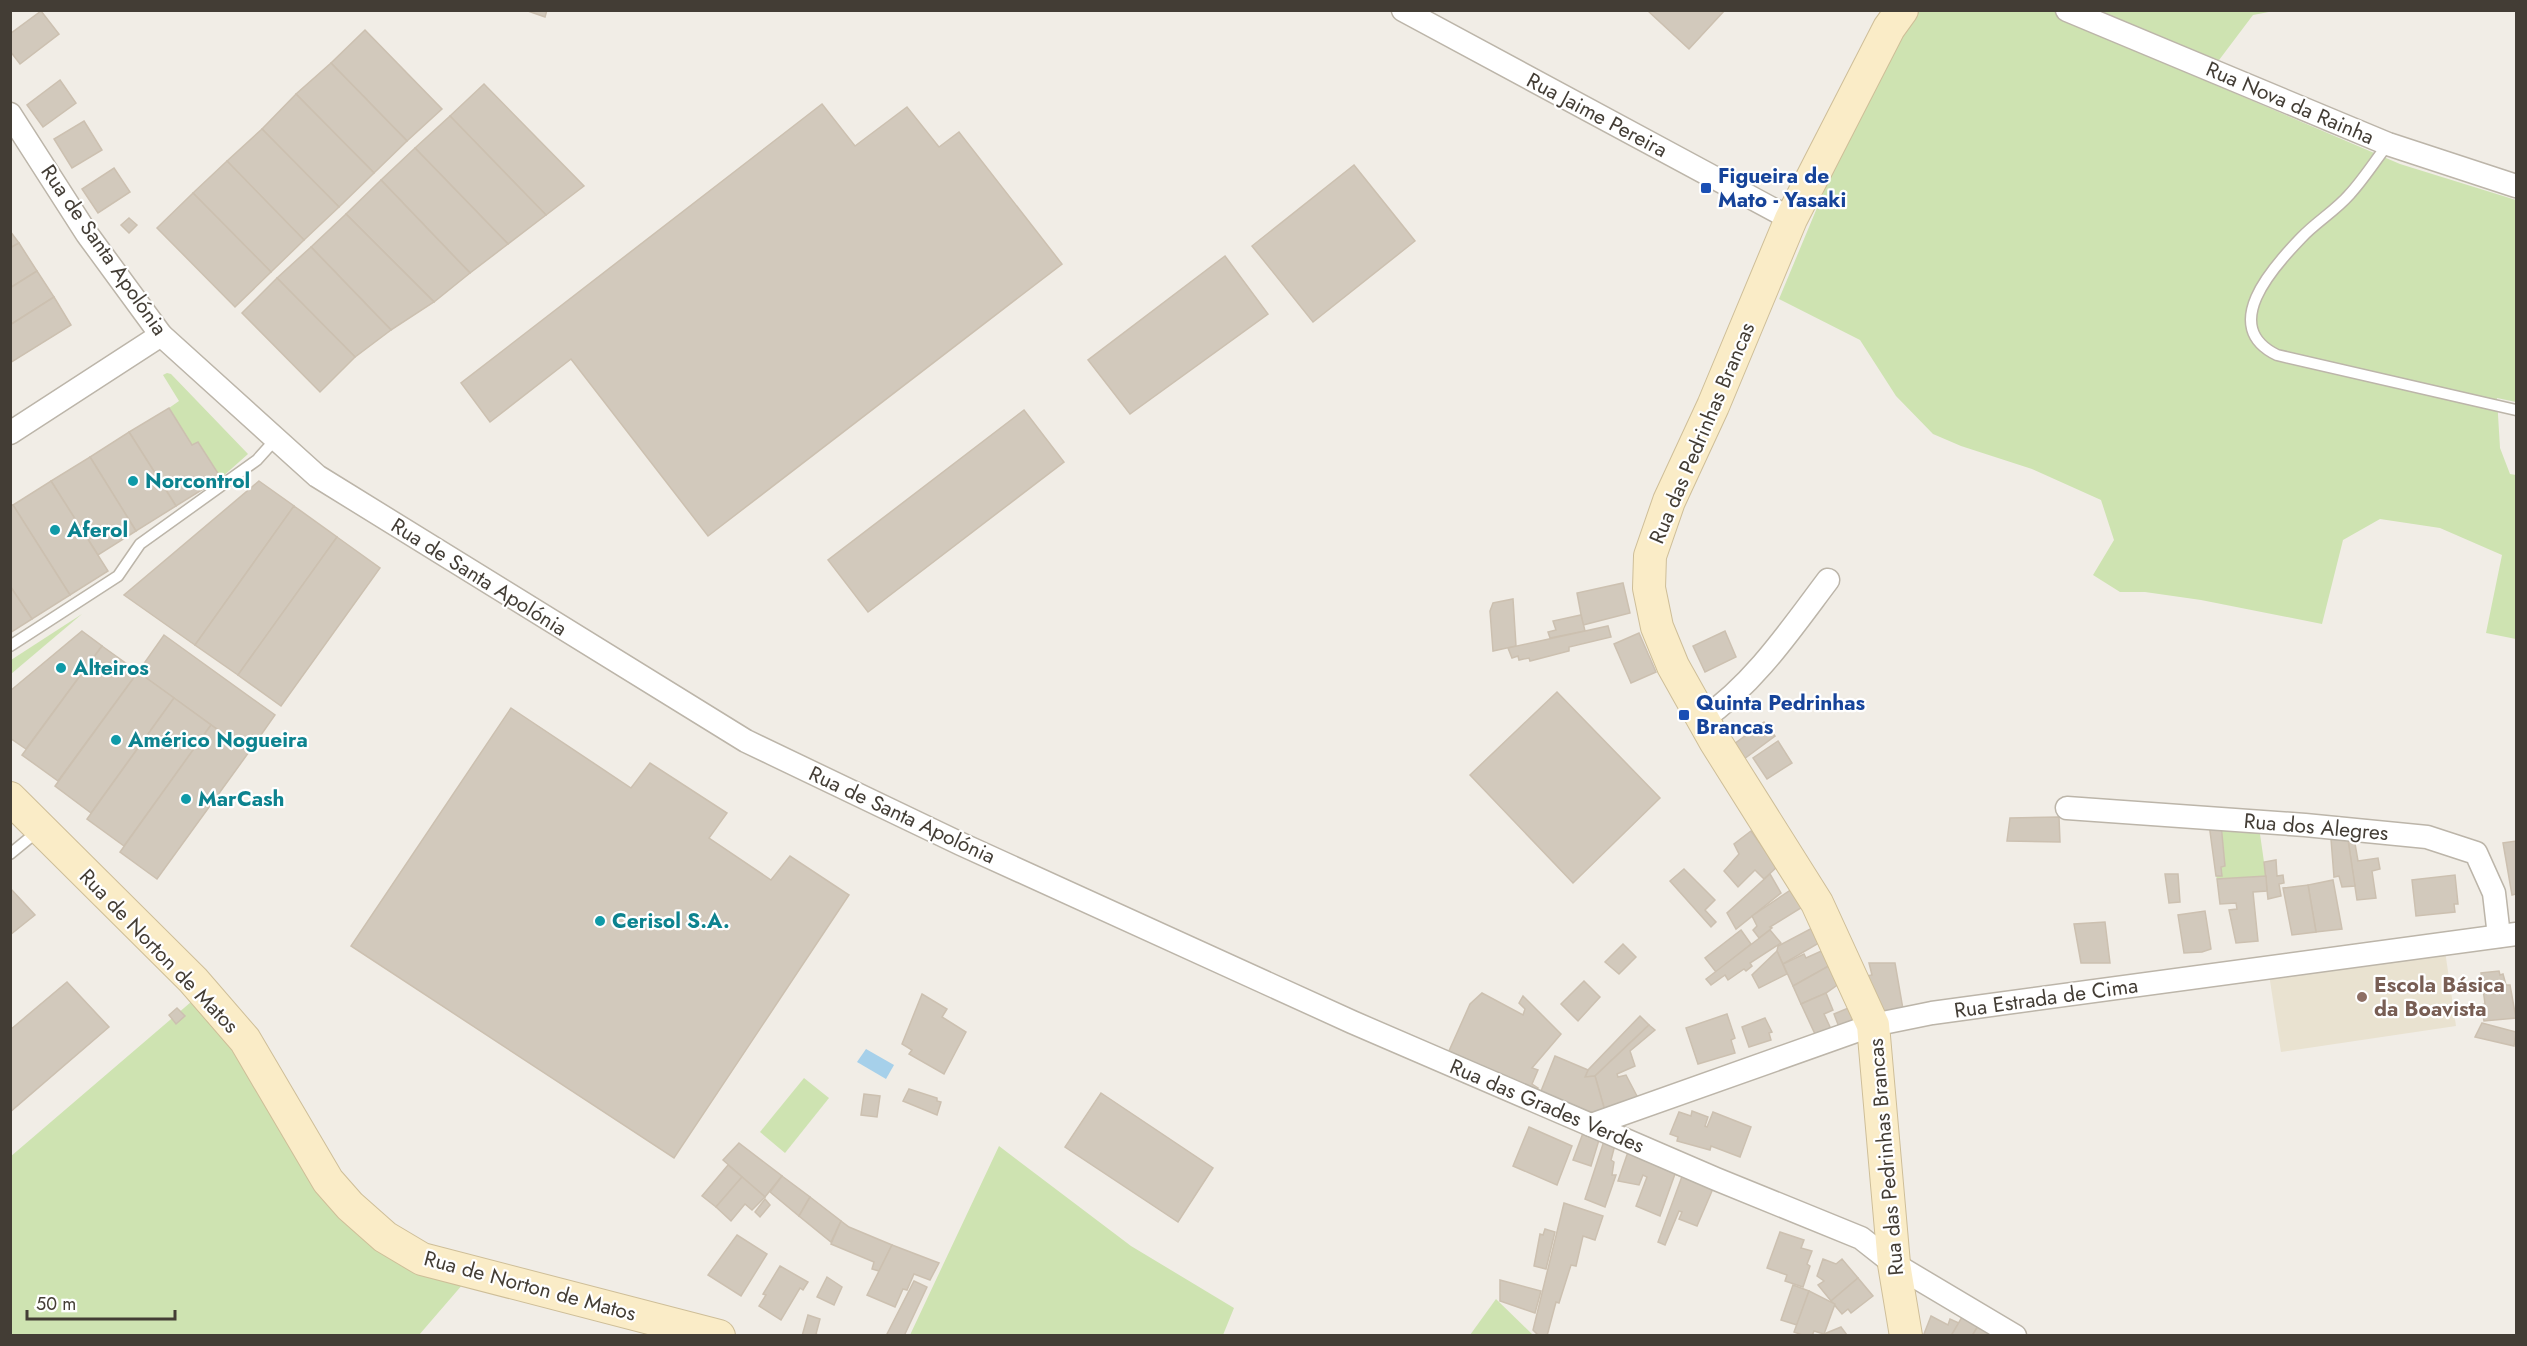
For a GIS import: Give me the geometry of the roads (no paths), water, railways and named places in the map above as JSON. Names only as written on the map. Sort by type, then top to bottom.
[{"type":"street","name":"Rua Jaime Pereira","points":[[1403,10],[1791,219]]},
{"type":"street","name":"Rua das Pedrinhas Brancas","points":[[1902,10],[1889,28],[1791,219],[1713,406],[1669,501],[1650,555],[1649,588],[1657,627],[1673,666],[1703,720],[1816,903],[1873,1025],[1894,1264],[1906,1335]]},
{"type":"street","name":"Rua Nova da Rainha","points":[[2067,10],[2388,144],[2517,186]]},
{"type":"street","name":"Rua de Santa Apolónia","points":[[10,114],[87,234],[161,335],[317,476],[746,741],[1068,893]]},
{"type":"street","points":[[10,433],[161,335]]},
{"type":"street","points":[[1703,720],[1729,701],[1828,580]]},
{"type":"street","name":"Rua de Norton de Matos","points":[[10,798],[193,980],[245,1041],[328,1181],[350,1206],[385,1237],[422,1259],[719,1335]]},
{"type":"street","name":"Rua dos Alegres","points":[[2067,808],[2305,825],[2427,837],[2476,853],[2494,893],[2508,935]]},
{"type":"street","name":"Rua das Grades Verdes","points":[[1068,893],[1352,1022],[1590,1125],[1861,1238],[1894,1264],[2015,1335]]},
{"type":"street","name":"Rua Estrada de Cima","points":[[1590,1125],[1873,1025],[1932,1013],[2508,935]]},
{"type":"lane","points":[[2388,144],[2349,195],[2301,237],[2263,284],[2249,324],[2252,334],[2265,349],[2277,355],[2517,410]]},
{"type":"lane","points":[[10,646],[118,576],[140,544],[257,460],[275,440]]},
{"type":"lane","points":[[10,854],[41,829]]},
{"type":"water","points":[[866,1049],[894,1065],[886,1079],[857,1062]]},
{"type":"place","name":"Figueira de Mato - Yasaki","points":[[1706,188]]},
{"type":"place","name":"Norcontrol","points":[[133,481]]},
{"type":"place","name":"Aferol","points":[[55,530]]},
{"type":"place","name":"Alteiros","points":[[61,668]]},
{"type":"place","name":"Quinta Pedrinhas Brancas","points":[[1684,715]]},
{"type":"place","name":"Américo Nogueira","points":[[116,740]]},
{"type":"place","name":"MarCash","points":[[186,799]]},
{"type":"place","name":"Cerisol S.A.","points":[[600,921]]},
{"type":"place","name":"Escola Básica da Boavista","points":[[2362,997]]}]
